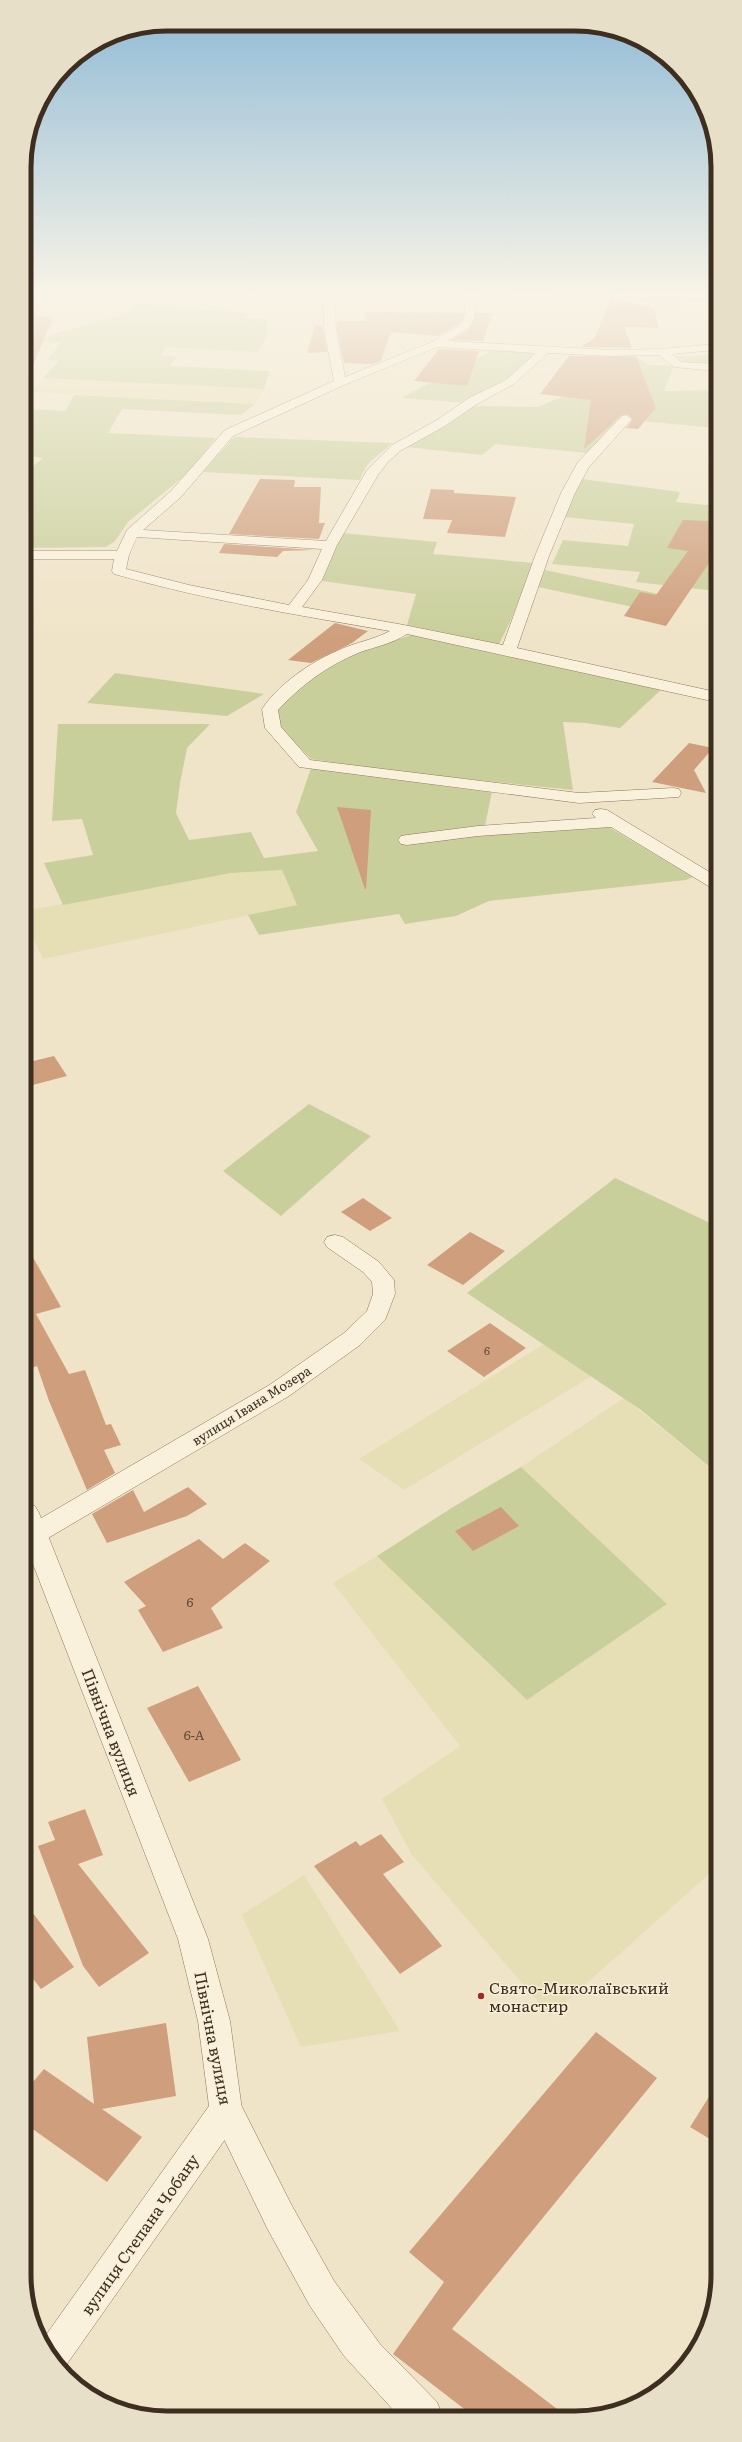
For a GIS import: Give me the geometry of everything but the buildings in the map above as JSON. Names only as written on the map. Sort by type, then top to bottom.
[{"type":"street","points":[[282,409],[229,433],[215,446],[199,469],[174,496],[150,515],[132,533],[122,556],[119,571],[144,578],[293,610],[404,629],[711,696]]},
{"type":"street","points":[[293,610],[315,580],[330,545],[372,473],[396,448],[441,423],[462,409]]},
{"type":"street","points":[[508,652],[542,556],[579,472],[583,465],[626,418]]},
{"type":"street","points":[[132,533],[330,545]]},
{"type":"street","points":[[31,555],[122,556]]},
{"type":"street","points":[[404,629],[396,635],[354,649],[323,664],[290,687],[270,710],[273,728],[305,764],[579,798],[673,793]]},
{"type":"street","points":[[579,798],[612,822],[711,880]]},
{"type":"street","points":[[407,840],[478,831],[612,822]]},
{"type":"street","name":"вулиця Івана Мозера","points":[[31,1523],[280,1390],[352,1339],[377,1314],[384,1294],[383,1280],[371,1266],[335,1242]]},
{"type":"street","name":"Північна вулиця","points":[[31,1527],[193,1939],[214,2021],[226,2110],[278,2215],[338,2319],[392,2384],[420,2411]]},
{"type":"street","name":"вулиця Степана Чобану","points":[[55,2352],[226,2110]]},
{"type":"shaded area","points":[[282,870],[297,905],[43,959],[31,935],[31,910],[231,873]]},
{"type":"shaded area","points":[[544,1344],[592,1376],[404,1490],[359,1459]]},
{"type":"shaded area","points":[[624,1398],[711,1468],[711,1872],[550,2016],[412,1855],[382,1799],[460,1746],[333,1583],[377,1556],[527,1700],[667,1604],[521,1467]]},
{"type":"shaded area","points":[[304,1875],[400,2031],[301,2047],[242,1915]]},
{"type":"green space","points":[[31,409],[65,411],[66,409],[249,409],[241,415],[122,409],[108,433],[216,438],[188,473],[128,522],[115,541],[106,547],[31,548],[31,468],[43,458],[31,456]]},
{"type":"green space","points":[[468,409],[711,409],[711,428],[630,420],[634,413],[624,412],[587,453],[496,444],[482,455],[406,447]]},
{"type":"green space","points":[[234,437],[392,443],[366,467],[360,480],[203,472]]},
{"type":"green space","points":[[582,479],[680,492],[676,502],[711,506],[711,590],[636,582],[640,572],[552,564],[563,540],[628,546],[634,524],[564,517]]},
{"type":"green space","points":[[342,533],[437,542],[433,554],[534,563],[510,622],[499,644],[407,625],[416,594],[322,581]]},
{"type":"green space","points":[[545,570],[659,594],[647,610],[538,587]]},
{"type":"green space","points":[[411,635],[616,680],[663,688],[620,728],[586,723],[563,722],[573,790],[392,771],[311,759],[280,728],[278,710],[296,688],[339,660]]},
{"type":"green space","points":[[115,673],[264,694],[227,716],[87,703]]},
{"type":"green space","points":[[58,724],[210,724],[187,748],[180,783],[176,813],[189,840],[251,832],[264,858],[318,851],[296,812],[311,768],[492,791],[485,826],[474,834],[607,826],[693,877],[686,880],[489,901],[456,916],[405,924],[399,914],[259,935],[248,915],[297,905],[282,870],[231,873],[63,905],[44,863],[93,855],[82,819],[52,821]]},
{"type":"green space","points":[[309,1104],[371,1136],[281,1216],[223,1171]]},
{"type":"green space","points":[[615,1178],[708,1222],[711,1224],[711,1468],[641,1410],[467,1293]]},
{"type":"green space","points":[[521,1467],[667,1604],[527,1700],[377,1556],[453,1507]]},
{"type":"place","name":"Свято-Миколаївський монастир","points":[[481,1996]]}]
